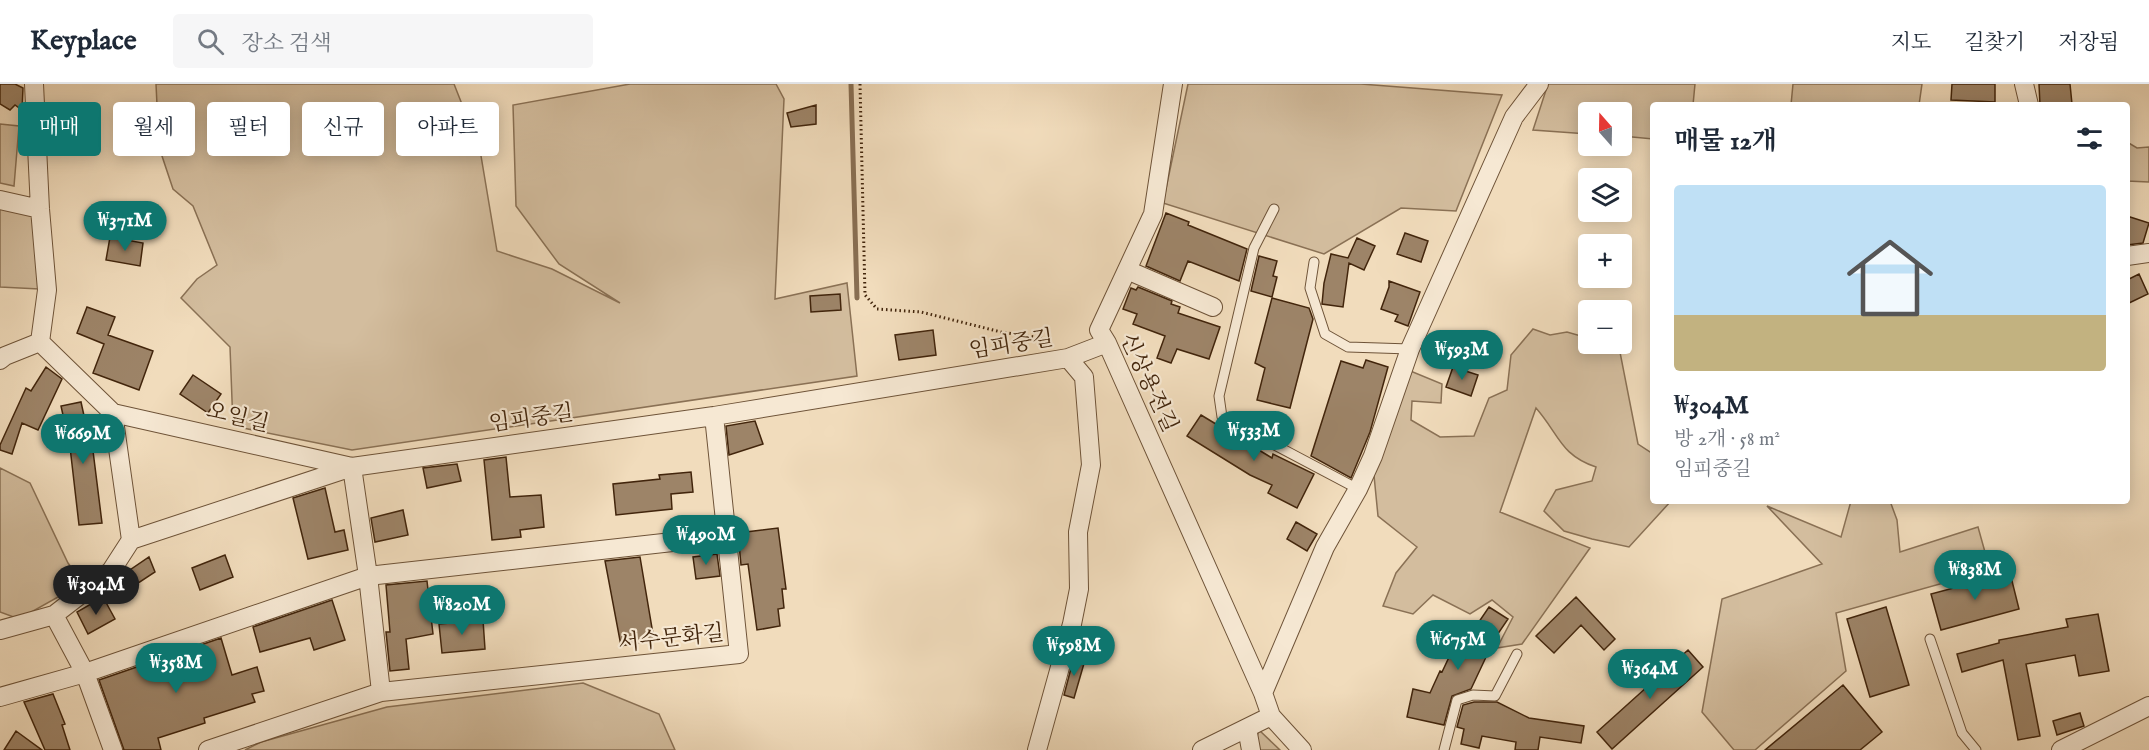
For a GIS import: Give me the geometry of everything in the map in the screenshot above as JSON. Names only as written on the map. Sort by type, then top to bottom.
[{"type":"street","points":[[34,84],[40,209],[47,290],[40,342]]},
{"type":"street","name":"신상용전길","points":[[1173,84],[1153,214],[1099,330],[1107,343],[1263,693],[1271,716],[1302,750]]},
{"type":"street","points":[[1263,693],[1326,547],[1358,489],[1373,456],[1410,349],[1514,117],[1539,84]]},
{"type":"street","points":[[2024,84],[2028,102]]},
{"type":"street","points":[[0,200],[40,209]]},
{"type":"street","points":[[2130,256],[2149,253]]},
{"type":"street","points":[[1126,270],[1213,308]]},
{"type":"street","points":[[0,360],[40,342]]},
{"type":"street","points":[[0,630],[54,615],[111,571],[131,540],[112,413],[40,342]]},
{"type":"street","name":"임피중길","points":[[131,540],[352,467],[714,416],[1068,358],[1107,343]]},
{"type":"street","points":[[1037,750],[1072,624],[1079,589],[1078,532],[1091,465],[1084,377],[1068,358]]},
{"type":"street","name":"오일길","points":[[112,413],[352,467]]},
{"type":"street","points":[[0,697],[85,673],[368,576],[726,536],[714,416]]},
{"type":"street","points":[[352,467],[368,576],[381,692]]},
{"type":"street","name":"서수문화길","points":[[208,750],[381,692],[739,654],[726,536]]},
{"type":"street","points":[[54,615],[85,673],[113,750]]},
{"type":"street","points":[[2061,750],[2149,706]]},
{"type":"street","points":[[1202,750],[1271,716]]},
{"type":"street","points":[[1247,728],[1251,750]]},
{"type":"lane","points":[[1274,209],[1254,248],[1219,396],[1222,417],[1358,489]]},
{"type":"lane","points":[[1314,262],[1311,288],[1325,334],[1348,347],[1410,349]]},
{"type":"lane","points":[[1930,639],[1962,734],[1976,750]]},
{"type":"lane","points":[[1444,750],[1458,700],[1473,695],[1495,696],[1517,654]]},
{"type":"path","points":[[860,84],[865,295],[877,309],[921,312],[1001,332],[1048,339],[1068,358]]},
{"type":"shaded area","points":[[156,84],[454,84],[461,102],[396,102],[396,156],[481,156],[497,251],[552,269],[620,303],[559,264],[516,206],[513,105],[630,84],[776,84],[784,99],[775,299],[847,283],[857,376],[352,450],[233,426],[230,347],[181,298],[197,279],[217,265],[193,206],[173,189],[162,156],[195,156],[195,102],[157,102]]},
{"type":"shaded area","points":[[1188,84],[1361,84],[1502,95],[1456,211],[1401,208],[1324,254],[1163,203]]},
{"type":"shaded area","points":[[1548,84],[1695,84],[1693,102],[1650,102],[1650,139],[1632,137],[1632,102],[1578,102],[1578,133],[1533,130]]},
{"type":"shaded area","points":[[1793,84],[1922,84],[1919,102],[1791,102]]},
{"type":"shaded area","points":[[0,124],[18,126],[14,186],[0,183]]},
{"type":"shaded area","points":[[2130,144],[2137,148],[2149,147],[2149,182],[2130,181]]},
{"type":"shaded area","points":[[0,206],[34,214],[39,289],[0,287]]},
{"type":"shaded area","points":[[1533,329],[1550,335],[1567,332],[1578,335],[1578,354],[1620,354],[1638,444],[1650,452],[1650,504],[1668,504],[1629,547],[1564,531],[1544,511],[1556,490],[1592,481],[1596,467],[1567,450],[1536,408],[1500,512],[1590,548],[1522,644],[1497,648],[1513,617],[1492,600],[1470,614],[1433,595],[1413,614],[1383,606],[1396,573],[1417,547],[1378,516],[1371,445],[1396,365],[1442,384],[1441,403],[1412,401],[1411,420],[1440,437],[1474,436],[1489,398],[1507,390],[1511,355]]},
{"type":"shaded area","points":[[0,468],[30,483],[68,563],[83,583],[19,619],[0,612]]},
{"type":"shaded area","points":[[1850,504],[1891,504],[1897,520],[1900,552],[1978,527],[1990,570],[1836,613],[1846,671],[1755,750],[1734,750],[1702,712],[1722,599],[1822,564],[1767,506],[1841,537]]},
{"type":"shaded area","points":[[583,683],[659,714],[675,750],[245,750],[261,742],[387,707]]},
{"type":"shaded area","points":[[1259,730],[1280,750],[1253,750]]},
{"type":"building","points":[[0,84],[15,84],[23,88],[22,102],[18,102],[18,107],[15,105],[10,110],[0,104]]},
{"type":"building","points":[[1952,84],[1995,84],[1995,102],[1951,100]]},
{"type":"building","points":[[2039,84],[2070,84],[2072,102],[2040,102]]},
{"type":"building","points":[[816,105],[816,124],[791,127],[787,113]]},
{"type":"building","points":[[1166,213],[1189,222],[1188,225],[1247,249],[1239,281],[1188,261],[1180,281],[1146,266]]},
{"type":"building","points":[[2130,217],[2149,223],[2143,243],[2130,245]]},
{"type":"building","points":[[1405,233],[1428,241],[1421,262],[1397,254]]},
{"type":"building","points":[[110,237],[143,243],[140,266],[106,260]]},
{"type":"building","points":[[1357,238],[1375,246],[1364,270],[1349,263],[1343,307],[1322,304],[1331,254],[1348,258]]},
{"type":"building","points":[[1259,256],[1277,261],[1273,276],[1277,277],[1272,297],[1251,291]]},
{"type":"building","points":[[2139,274],[2148,294],[2130,303],[2130,278]]},
{"type":"building","points":[[1389,281],[1420,292],[1408,326],[1395,321],[1398,315],[1381,309]]},
{"type":"building","points":[[1138,287],[1172,301],[1171,304],[1180,307],[1178,313],[1220,327],[1209,359],[1177,349],[1171,363],[1157,358],[1165,336],[1133,324],[1137,314],[1123,309],[1131,288],[1136,290]]},
{"type":"building","points":[[840,294],[841,310],[811,312],[810,296]]},
{"type":"building","points":[[1272,298],[1309,308],[1313,319],[1290,408],[1257,400],[1265,368],[1255,363]]},
{"type":"building","points":[[87,307],[115,317],[108,335],[153,351],[139,390],[93,373],[104,344],[77,333]]},
{"type":"building","points":[[933,330],[936,355],[899,360],[895,335]]},
{"type":"building","points":[[1366,360],[1388,367],[1370,432],[1351,478],[1311,456],[1341,361],[1363,368]]},
{"type":"building","points":[[46,367],[62,379],[38,430],[22,423],[12,454],[0,450],[0,445],[26,388],[31,391]]},
{"type":"building","points":[[1453,367],[1478,375],[1471,396],[1446,387]]},
{"type":"building","points":[[193,375],[221,394],[208,413],[180,394]]},
{"type":"building","points":[[81,402],[90,443],[92,443],[102,523],[79,525],[70,447],[61,406]]},
{"type":"building","points":[[1201,415],[1272,458],[1273,454],[1314,474],[1297,508],[1268,493],[1272,485],[1250,475],[1187,436]]},
{"type":"building","points":[[755,421],[763,444],[729,455],[726,426]]},
{"type":"building","points":[[506,457],[510,497],[541,495],[544,527],[520,530],[521,537],[492,540],[484,460]]},
{"type":"building","points":[[457,464],[461,481],[427,488],[423,468]]},
{"type":"building","points":[[691,472],[693,492],[671,494],[672,509],[616,515],[613,484],[660,479],[659,475]]},
{"type":"building","points":[[325,488],[335,532],[344,530],[348,550],[308,559],[293,498]]},
{"type":"building","points":[[403,510],[408,535],[375,542],[371,518]]},
{"type":"building","points":[[1296,522],[1317,534],[1307,551],[1287,539]]},
{"type":"building","points":[[778,528],[786,589],[782,589],[784,608],[778,609],[780,626],[757,630],[748,564],[741,565],[738,533]]},
{"type":"building","points":[[717,554],[720,576],[696,579],[693,557]]},
{"type":"building","points":[[225,555],[233,577],[200,590],[192,568]]},
{"type":"building","points":[[149,557],[155,572],[114,599],[107,588]]},
{"type":"building","points":[[640,557],[654,640],[621,646],[605,561]]},
{"type":"building","points":[[2010,573],[2019,609],[1941,630],[1931,594]]},
{"type":"building","points":[[427,581],[433,634],[406,639],[409,669],[390,671],[386,632],[390,632],[386,585]]},
{"type":"building","points":[[103,597],[115,619],[88,634],[77,612]]},
{"type":"building","points":[[1576,597],[1615,639],[1604,650],[1581,625],[1554,653],[1536,636]]},
{"type":"building","points":[[332,600],[345,640],[314,650],[310,638],[260,652],[253,627]]},
{"type":"building","points":[[1489,607],[1508,619],[1495,638],[1471,689],[1452,696],[1444,725],[1407,717],[1413,689],[1430,693],[1460,634],[1468,638]]},
{"type":"building","points":[[1886,607],[1909,685],[1870,697],[1847,619]]},
{"type":"building","points":[[2098,614],[2109,671],[2079,676],[2075,655],[2026,664],[2040,736],[2018,740],[2003,660],[1962,672],[1957,654],[1999,643],[1999,640],[2068,627],[2066,619]]},
{"type":"building","points":[[483,620],[485,649],[442,653],[439,624]]},
{"type":"building","points":[[221,638],[232,675],[257,667],[264,691],[252,694],[255,702],[204,718],[205,723],[158,738],[161,750],[124,750],[99,680]]},
{"type":"building","points":[[1688,650],[1703,667],[1612,749],[1597,732]]},
{"type":"building","points":[[1074,657],[1085,660],[1074,698],[1064,695]]},
{"type":"building","points":[[1843,685],[1882,732],[1860,750],[1765,750]]},
{"type":"building","points":[[53,694],[65,724],[62,725],[70,750],[45,750],[24,702]]},
{"type":"building","points":[[1474,702],[1497,702],[1529,718],[1584,726],[1581,743],[1540,737],[1538,750],[1515,750],[1516,742],[1482,736],[1479,748],[1461,744],[1464,729],[1457,727],[1463,705]]},
{"type":"building","points":[[2080,713],[2084,726],[2057,735],[2053,721]]},
{"type":"building","points":[[16,731],[42,750],[4,750]]},
{"type":"waterway","points":[[851,84],[857,298]]}]
